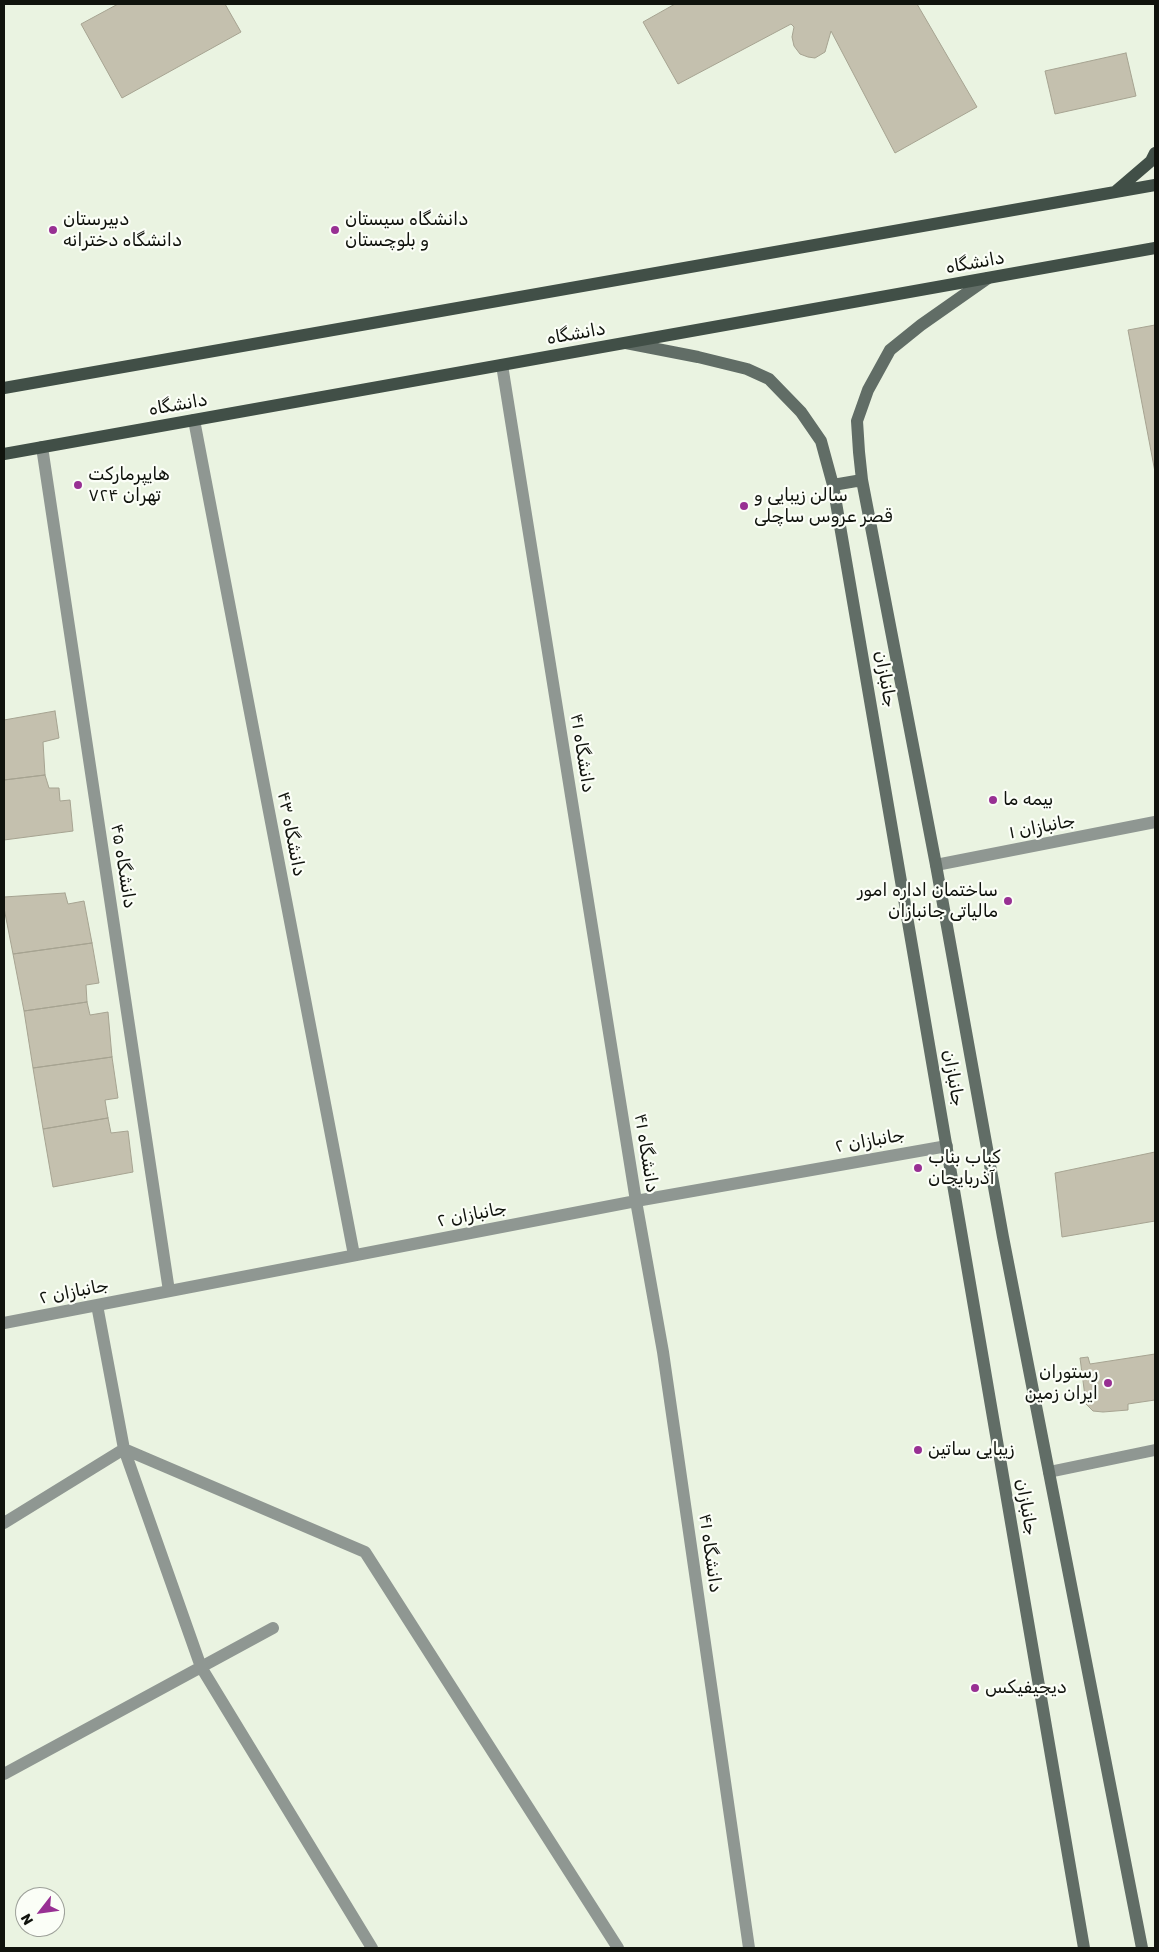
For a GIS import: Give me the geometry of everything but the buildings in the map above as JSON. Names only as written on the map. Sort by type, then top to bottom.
[{"type":"main road","points":[[1112,193],[1151,161],[1155,153]]},
{"type":"main road","points":[[4,388],[1155,185]]},
{"type":"main road","name":"دانشگاه","points":[[4,454],[1155,248]]},
{"type":"main road","name":"جانبازان","points":[[988,278],[921,325],[890,350],[868,390],[857,421],[862,480],[936,865],[1003,1237],[1142,1948]]},
{"type":"main road","name":"جانبازان","points":[[626,343],[698,357],[746,369],[769,379],[801,412],[822,441],[834,485],[1084,1948]]},
{"type":"main road","points":[[834,485],[862,480]]},
{"type":"street","name":"دانشگاه ۴۱","points":[[502,365],[636,1201],[663,1352],[749,1948]]},
{"type":"street","name":"دانشگاه ۴۳","points":[[194,420],[354,1255]]},
{"type":"street","name":"دانشگاه ۴۵","points":[[42,447],[169,1291]]},
{"type":"street","name":"جانبازان ۱","points":[[936,865],[1155,822]]},
{"type":"street","name":"جانبازان ۲","points":[[4,1323],[636,1201],[947,1146]]},
{"type":"street","points":[[97,1305],[124,1450],[201,1667],[372,1948]]},
{"type":"street","points":[[4,1523],[124,1450]]},
{"type":"street","points":[[124,1450],[365,1552],[618,1948]]},
{"type":"street","points":[[1049,1472],[1155,1450]]},
{"type":"street","points":[[4,1774],[273,1628]]},
{"type":"place","name":"دبیرستان دانشگاه دخترانه","points":[[53,230]]},
{"type":"place","name":"دانشگاه سیستان و بلوچستان","points":[[335,230]]},
{"type":"place","name":"هایپرمارکت تهران ۷۲۴","points":[[78,485]]},
{"type":"place","name":"سالن زیبایی و قصر عروس ساچلی","points":[[744,506]]},
{"type":"place","name":"بیمه ما","points":[[993,800]]},
{"type":"place","name":"ساختمان اداره امور مالیاتی جانبازان","points":[[1008,901]]},
{"type":"place","name":"کباب بناب آذربایجان","points":[[918,1168]]},
{"type":"place","name":"رستوران ایران زمین","points":[[1108,1383]]},
{"type":"place","name":"زیبایی ساتین","points":[[918,1450]]},
{"type":"place","name":"دیجیفیکس","points":[[975,1688]]}]
